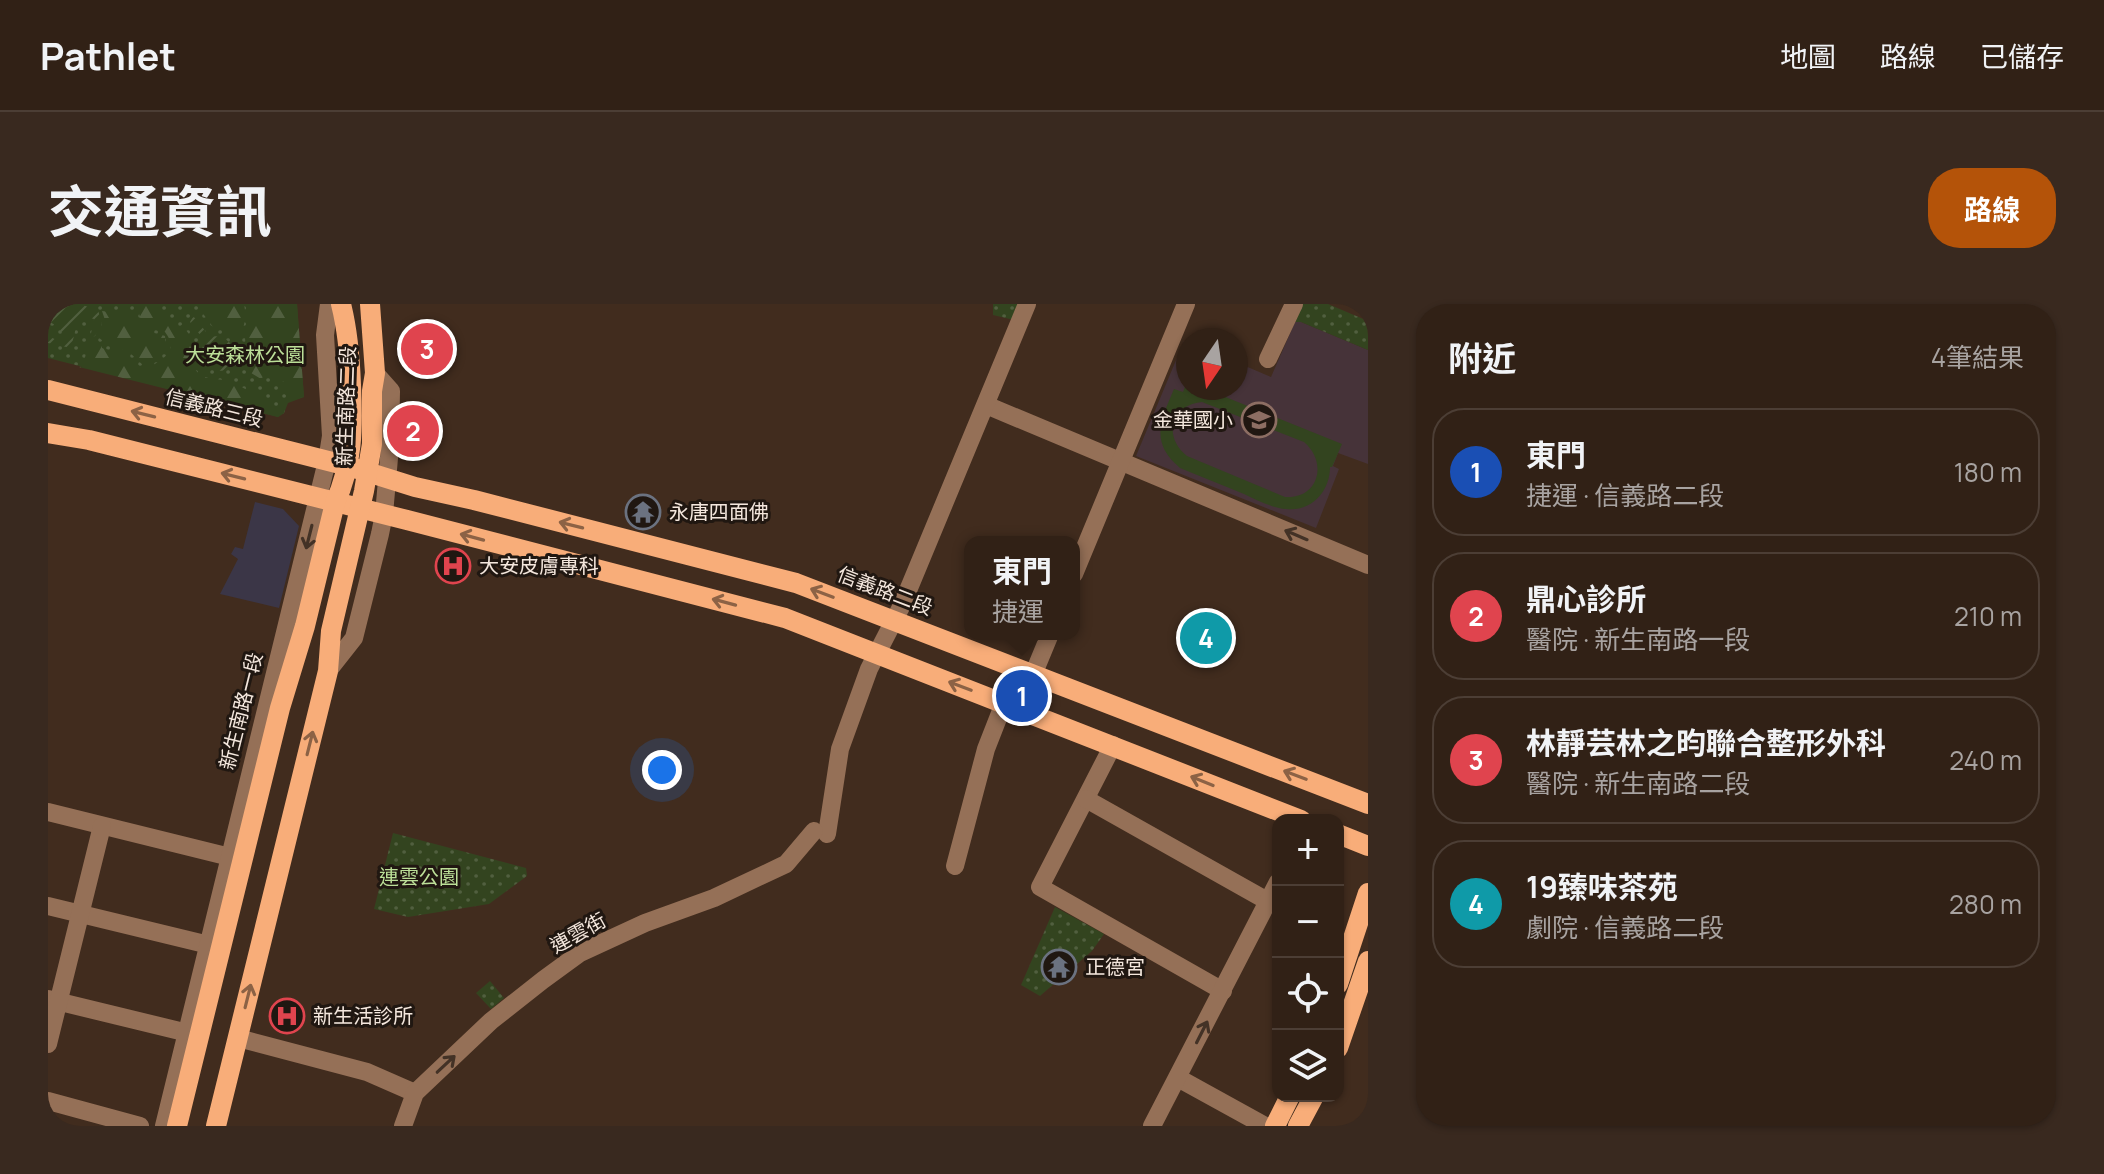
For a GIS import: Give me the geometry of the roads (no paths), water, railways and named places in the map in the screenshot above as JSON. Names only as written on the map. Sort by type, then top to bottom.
[{"type":"main road","name":"新生南路二段","points":[[327,500],[343,485],[352,440],[349,337],[341,304]]},
{"type":"main road","name":"新生南路二段","points":[[360,508],[378,475],[372,444],[375,373],[370,304]]},
{"type":"main road","name":"信義路三段","points":[[48,390],[378,475]]},
{"type":"main road","points":[[48,433],[89,440],[384,514],[785,618],[1286,814]]},
{"type":"main road","name":"信義路二段","points":[[378,475],[796,583],[1368,804]]},
{"type":"main road","name":"新生南路一段","points":[[177,1126],[280,708],[305,626],[327,500]]},
{"type":"main road","points":[[216,1126],[328,671],[331,631],[360,508]]},
{"type":"main road","points":[[1344,836],[1368,846]]},
{"type":"main road","points":[[1344,966],[1368,893]]},
{"type":"main road","points":[[1344,1031],[1368,961]]},
{"type":"main road","points":[[1275,1126],[1287,1102]]},
{"type":"main road","points":[[1298,1126],[1311,1102]]},
{"type":"street","name":"新生南路一段","points":[[164,1126],[230,857],[327,500],[327,461],[331,436],[325,335],[329,304]]},
{"type":"street","name":"連雲街","points":[[404,1126],[415,1093],[491,1021],[580,953],[645,923],[714,898],[786,864],[820,833],[840,749],[869,669],[895,621],[1027,304]]},
{"type":"street","points":[[1080,559],[1186,304]]},
{"type":"street","points":[[1268,359],[1294,304]]},
{"type":"street","points":[[986,405],[1368,565]]},
{"type":"street","points":[[328,671],[354,638],[384,514],[378,475]]},
{"type":"street","points":[[1033,675],[1048,640]]},
{"type":"street","points":[[955,866],[986,749],[1004,703]]},
{"type":"street","points":[[1113,745],[1040,887],[1223,991]]},
{"type":"street","points":[[1086,799],[1269,902]]},
{"type":"street","points":[[48,812],[230,857]]},
{"type":"street","points":[[48,1044],[53,1000],[80,914],[102,826]]},
{"type":"street","points":[[1152,1126],[1276,886]]},
{"type":"street","points":[[48,906],[209,945]]},
{"type":"street","points":[[53,1000],[188,1033]]},
{"type":"street","points":[[238,1038],[367,1072],[415,1093]]},
{"type":"street","points":[[1178,1078],[1265,1126]]},
{"type":"street","points":[[48,1101],[140,1126]]},
{"type":"place","name":"林靜芸林之昀聯合整形外科","points":[[427,349]]},
{"type":"place","name":"金華國小","points":[[1259,420]]},
{"type":"place","name":"鼎心診所","points":[[413,431]]},
{"type":"place","name":"永唐四面佛","points":[[643,512]]},
{"type":"place","name":"大安皮膚專科","points":[[453,566]]},
{"type":"place","name":"19臻味茶苑","points":[[1206,638]]},
{"type":"place","name":"東門","points":[[1022,696]]},
{"type":"place","name":"正德宮","points":[[1059,967]]},
{"type":"place","name":"新生活診所","points":[[287,1016]]},
{"type":"park label","name":"大安森林公園","points":[[245,355]]},
{"type":"park label","name":"連雲公園","points":[[419,877]]}]
